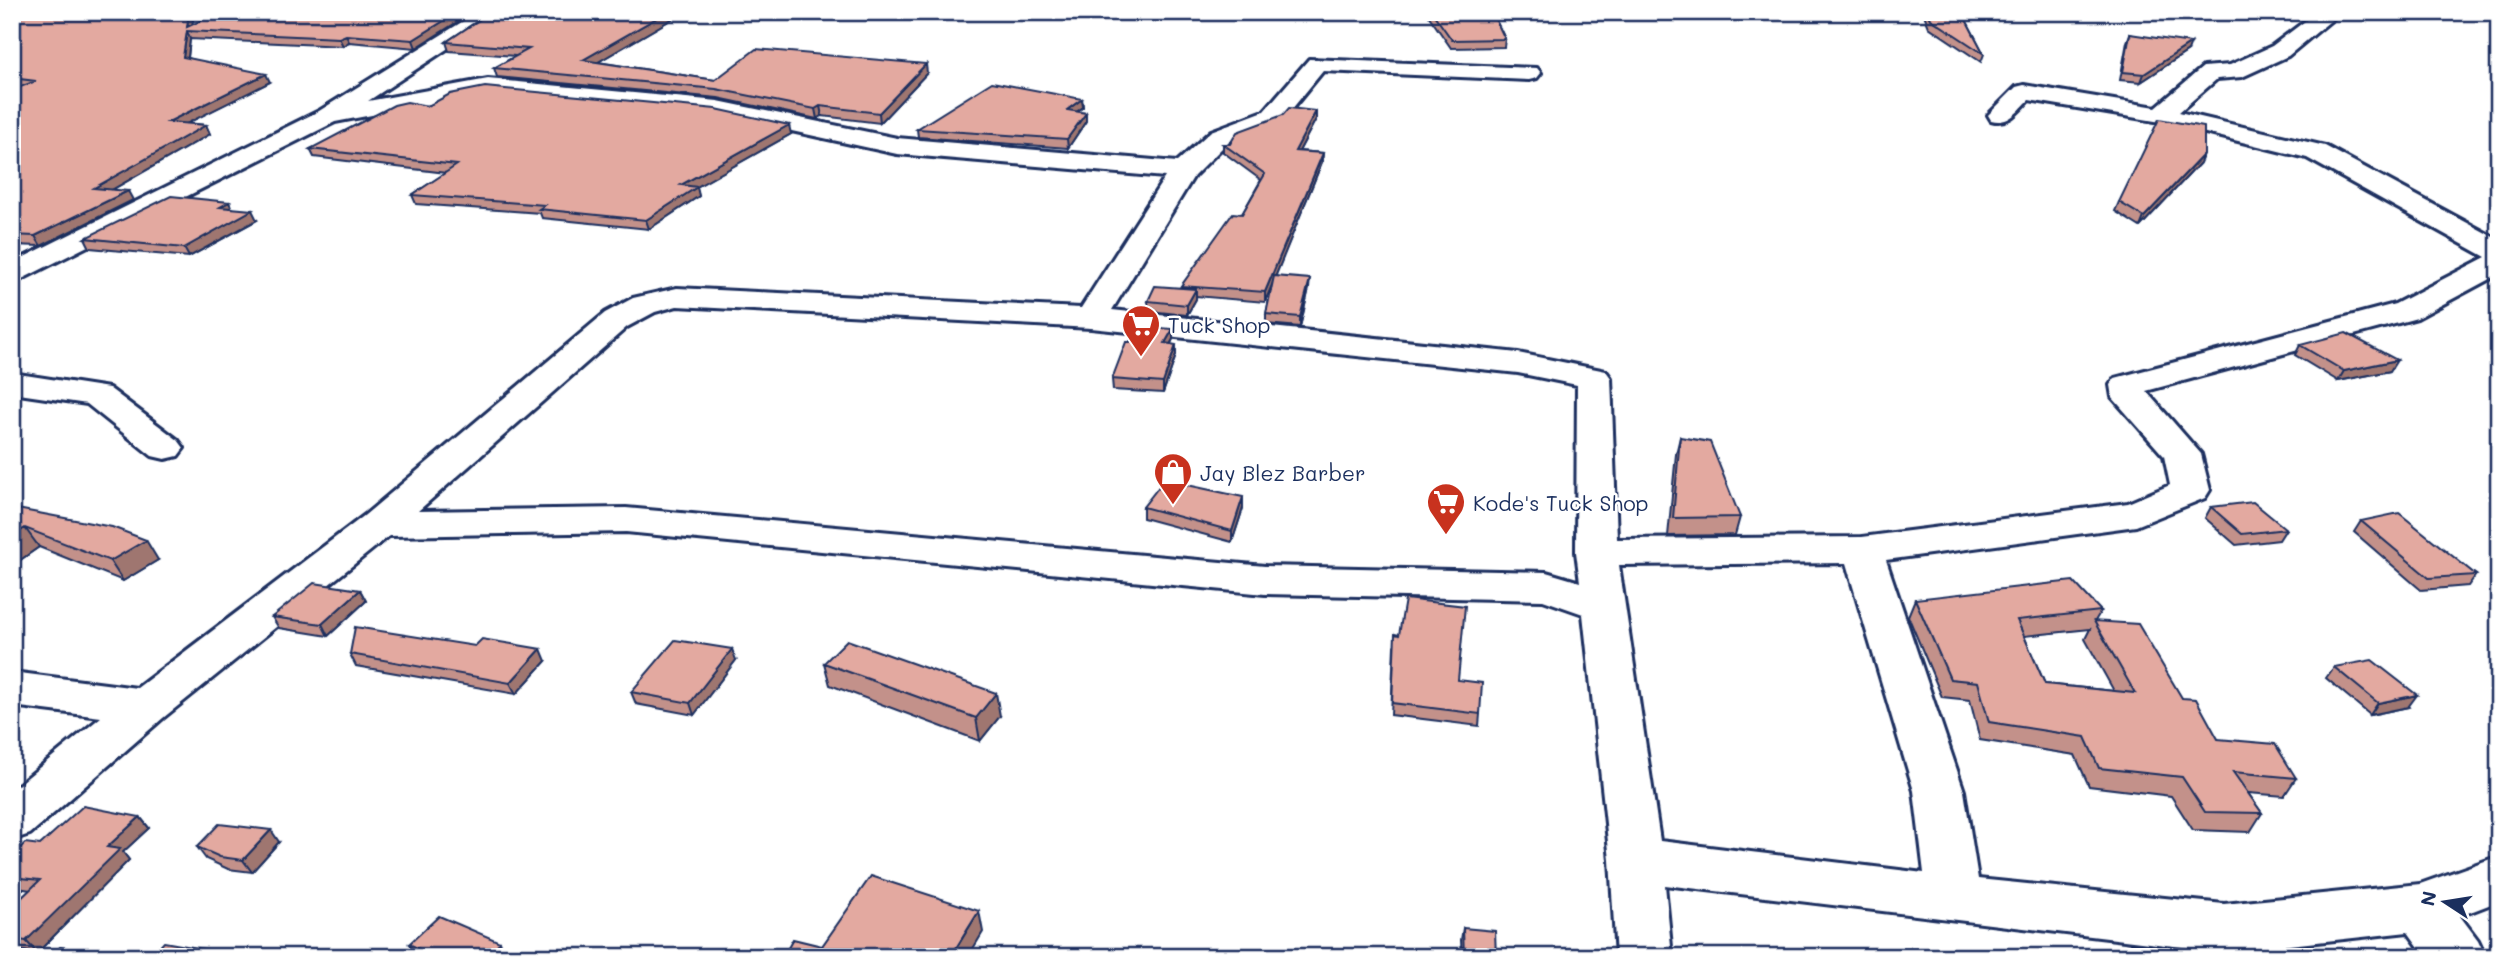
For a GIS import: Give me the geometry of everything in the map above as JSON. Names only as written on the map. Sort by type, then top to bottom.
[{"type":"street","points":[[12,275],[328,116],[493,12]]},
{"type":"street","points":[[2161,115],[2211,72],[2234,72],[2280,51],[2331,12]]},
{"type":"street","points":[[1091,318],[1183,171],[1220,136],[1273,116],[1317,64],[1529,73]]},
{"type":"street","points":[[328,116],[488,86],[718,108],[897,146],[1183,171]]},
{"type":"street","points":[[2000,115],[2024,92],[2161,115],[2316,152],[2499,252]]},
{"type":"street","points":[[1597,552],[1862,550],[2136,514],[2191,490],[2182,454],[2130,397],[2127,385],[2406,311],[2499,262]]},
{"type":"street","points":[[12,820],[146,706],[379,524],[616,320],[644,305],[677,298],[1091,318],[1518,363],[1594,378],[1597,552],[1636,860],[1644,957]]},
{"type":"street","points":[[12,383],[97,395],[166,448]]},
{"type":"street","points":[[379,524],[626,520],[1265,580],[1546,586],[1602,606]]},
{"type":"street","points":[[1862,550],[1939,791],[1954,899]]},
{"type":"street","points":[[12,689],[146,706]]},
{"type":"street","points":[[1636,860],[1954,899],[2224,928],[2421,907],[2499,878]]},
{"type":"street","points":[[2421,907],[2458,957]]},
{"type":"building","points":[[12,12],[189,12],[187,27],[219,12],[458,12],[413,40],[346,35],[339,38],[187,31],[183,57],[266,74],[168,122],[206,125],[94,188],[128,191],[35,236],[12,235],[12,90],[36,81],[12,78]]},
{"type":"building","points":[[491,12],[667,12],[583,60],[715,80],[756,49],[926,64],[879,113],[820,106],[815,109],[716,89],[494,68],[529,49],[446,42]]},
{"type":"building","points":[[1432,12],[1492,12],[1505,39],[1452,40]]},
{"type":"building","points":[[1928,12],[1962,12],[1984,54],[1931,19]]},
{"type":"building","points":[[2130,34],[2191,43],[2144,74],[2123,72]]},
{"type":"building","points":[[992,82],[1082,99],[1067,110],[1086,113],[1067,139],[917,129]]},
{"type":"building","points":[[485,87],[716,109],[789,125],[681,185],[697,187],[646,220],[539,209],[545,205],[412,195],[457,165],[310,149],[394,105],[407,102],[428,106],[450,94]]},
{"type":"building","points":[[1289,108],[1316,111],[1295,151],[1323,153],[1265,292],[1181,286],[1233,213],[1242,214],[1265,174],[1223,144],[1230,144],[1237,132],[1283,115]]},
{"type":"building","points":[[2159,119],[2204,127],[2204,154],[2144,217],[2119,202]]},
{"type":"building","points":[[171,196],[229,202],[220,207],[252,210],[184,248],[85,238]]},
{"type":"building","points":[[1274,276],[1310,279],[1300,317],[1266,314]]},
{"type":"building","points":[[1155,286],[1196,289],[1187,305],[1148,301]]},
{"type":"building","points":[[1137,326],[1173,329],[1165,343],[1176,345],[1163,383],[1112,379],[1126,342],[1130,342]]},
{"type":"building","points":[[2346,333],[2397,360],[2344,371],[2300,345]]},
{"type":"building","points":[[1680,437],[1710,442],[1740,517],[1673,518]]},
{"type":"building","points":[[1164,480],[1243,497],[1232,531],[1143,507]]},
{"type":"building","points":[[2253,502],[2286,529],[2242,534],[2211,507]]},
{"type":"building","points":[[12,508],[112,527],[146,540],[110,561],[25,528],[12,536]]},
{"type":"building","points":[[2399,513],[2476,575],[2429,578],[2361,521]]},
{"type":"building","points":[[2073,581],[2101,611],[2017,620],[2045,684],[2135,693],[2094,621],[2138,624],[2182,698],[2196,699],[2218,739],[2275,744],[2296,778],[2233,772],[2262,813],[2205,812],[2182,777],[2099,768],[2085,737],[1989,722],[1978,682],[1950,679],[1915,599]]},
{"type":"building","points":[[314,583],[360,590],[322,624],[272,617]]},
{"type":"building","points":[[1405,599],[1465,606],[1458,680],[1482,683],[1480,714],[1392,703],[1395,634],[1399,635]]},
{"type":"building","points":[[355,627],[475,646],[482,639],[541,649],[510,683],[350,654]]},
{"type":"building","points":[[675,640],[732,649],[690,703],[631,692]]},
{"type":"building","points":[[847,640],[996,693],[976,718],[824,663]]},
{"type":"building","points":[[2372,660],[2417,695],[2378,703],[2334,667]]},
{"type":"building","points":[[83,806],[140,817],[107,847],[120,849],[26,941],[12,939],[12,907],[40,880],[12,877],[12,856],[25,843],[40,845]]},
{"type":"building","points":[[219,824],[271,830],[243,860],[220,857],[197,847]]},
{"type":"building","points":[[871,876],[979,911],[951,956],[953,957],[783,957],[793,939],[822,946]]},
{"type":"building","points":[[439,916],[500,942],[486,957],[436,957],[409,944]]},
{"type":"building","points":[[1463,928],[1495,931],[1496,957],[1464,957]]},
{"type":"building","points":[[164,942],[226,953],[223,957],[150,957]]},
{"type":"building","points":[[60,947],[140,957],[51,957]]},
{"type":"place","name":"Tuck Shop","points":[[1141,358]]},
{"type":"place","name":"Jay Blez Barber","points":[[1173,506]]},
{"type":"place","name":"Kode's Tuck Shop","points":[[1446,536]]}]
